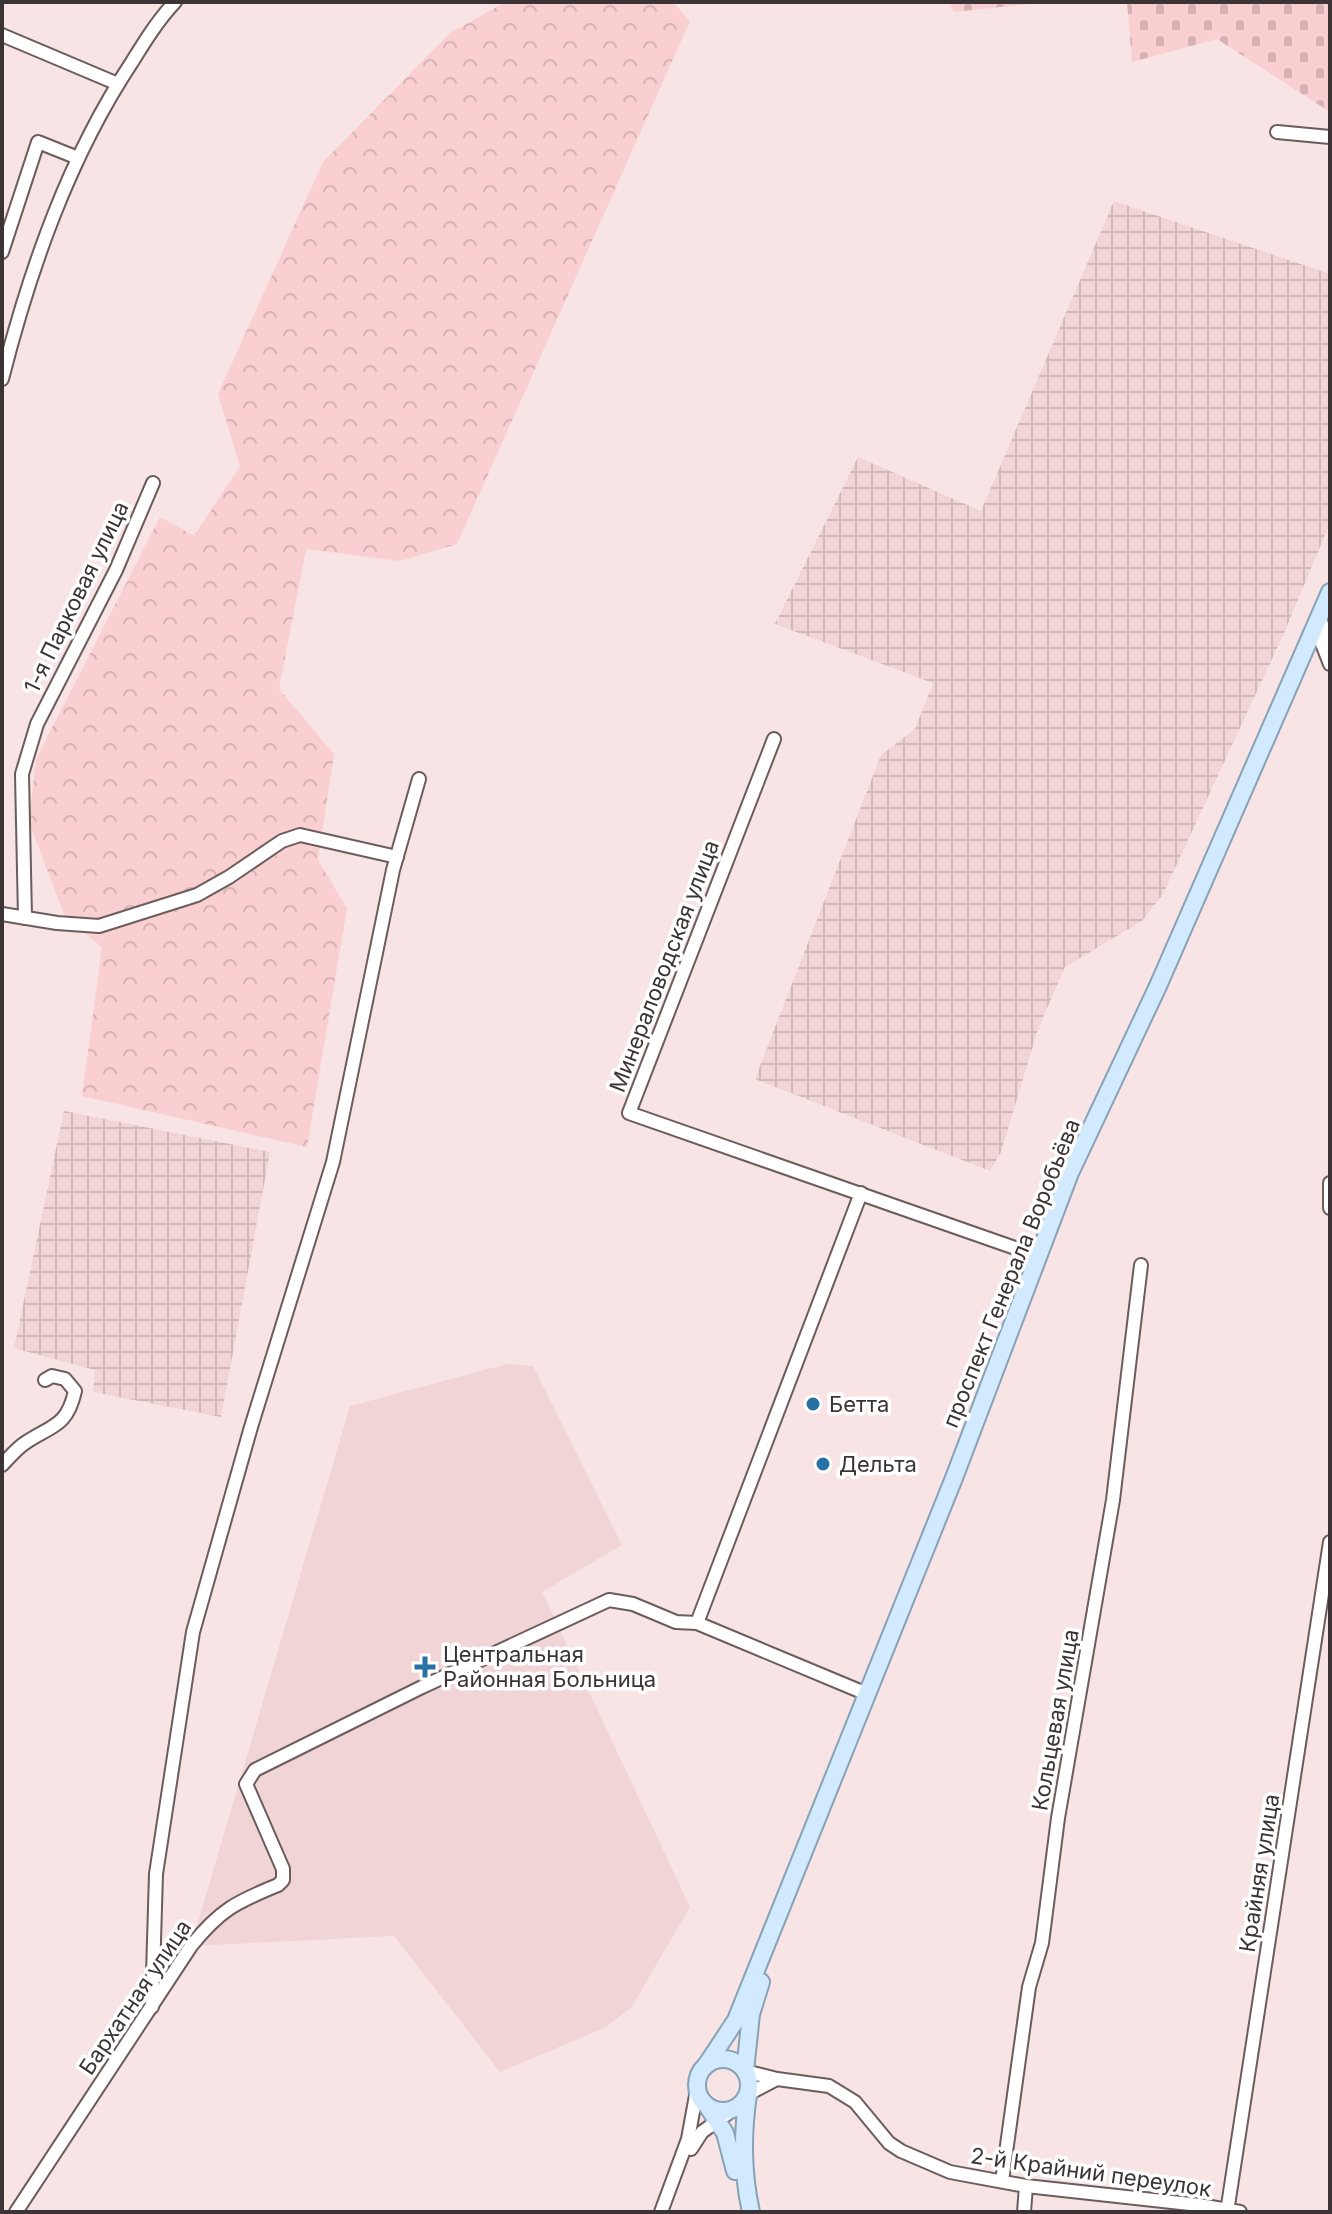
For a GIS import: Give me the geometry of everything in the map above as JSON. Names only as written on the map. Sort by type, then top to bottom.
[{"type":"main road","name":"проспект Генерала Воробьёва","points":[[756,1981],[1077,1181],[1323,628],[1330,592]]},
{"type":"main road","name":"проспект Генерала Воробьёва","points":[[756,1981],[1070,1173],[1323,628]]},
{"type":"main road","points":[[742,2212],[732,2152],[697,2090],[699,2075],[736,2020],[756,1981]]},
{"type":"main road","points":[[745,2071],[756,1981]]},
{"type":"main road","points":[[707,2064],[726,2059],[738,2064],[749,2080],[743,2131],[743,2168],[751,2212]]},
{"type":"main road","points":[[712,2113],[734,2109],[748,2094]]},
{"type":"street","points":[[2,379],[68,179],[106,102],[162,16],[175,2]]},
{"type":"street","points":[[2,35],[118,84]]},
{"type":"street","points":[[1277,132],[1330,137]]},
{"type":"street","points":[[2,252],[38,142],[78,158]]},
{"type":"street","name":"1-я Парковая улица","points":[[25,918],[22,774],[37,724],[116,570],[153,483]]},
{"type":"street","points":[[1323,628],[1330,664]]},
{"type":"street","name":"Минераловодская улица","points":[[774,739],[629,1113],[1038,1256]]},
{"type":"street","points":[[152,2007],[156,1874],[193,1632],[251,1427],[333,1162],[397,857],[419,779]]},
{"type":"street","points":[[2,914],[99,926],[197,895],[282,841],[300,835],[397,857]]},
{"type":"street","points":[[1330,1183],[1330,1208]]},
{"type":"street","points":[[861,1193],[697,1623],[867,1694]]},
{"type":"street","name":"Кольцевая улица","points":[[1002,2181],[1029,1987],[1042,1943],[1058,1818],[1113,1500],[1141,1265]]},
{"type":"street","points":[[2,1465],[21,1445],[62,1423],[71,1409],[75,1391],[65,1379],[52,1376],[45,1380]]},
{"type":"street","name":"Крайняя улица","points":[[1231,2211],[1330,1542]]},
{"type":"street","name":"Бархатная улица","points":[[16,2212],[191,1946],[212,1919],[283,1880],[283,1869],[246,1784],[249,1776],[261,1767],[449,1674],[609,1600],[633,1604],[676,1622],[697,1623]]},
{"type":"street","name":"2-й Крайний переулок","points":[[745,2071],[829,2086],[855,2102],[889,2143],[950,2172],[1026,2186],[1231,2211]]},
{"type":"street","points":[[748,2094],[777,2079]]},
{"type":"street","points":[[693,2138],[697,2090]]},
{"type":"street","points":[[664,2212],[693,2138],[712,2113]]},
{"type":"street","points":[[693,2138],[712,2130],[727,2139]]},
{"type":"street","points":[[1024,2212],[1026,2186]]},
{"type":"shaded area","points":[[1114,201],[1330,274],[1330,523],[1284,633],[1163,894],[1142,921],[1065,967],[1038,1029],[1001,1152],[990,1171],[755,1079],[881,755],[915,729],[933,683],[775,624],[858,457],[981,511]]},
{"type":"shaded area","points":[[64,1111],[270,1152],[221,1417],[93,1392],[95,1370],[14,1348]]},
{"type":"shaded area","name":"Центральная Районная Больница","points":[[507,1364],[533,1366],[622,1545],[542,1592],[690,1907],[631,2008],[604,2028],[500,2072],[394,1936],[191,1946],[350,1406]]},
{"type":"green space","points":[[505,2],[673,2],[690,21],[457,544],[400,561],[306,549],[279,689],[334,754],[318,860],[347,908],[307,1147],[82,1096],[102,947],[65,917],[29,822],[36,759],[160,517],[194,536],[240,466],[218,394],[323,162],[449,34]]},
{"type":"green space","points":[[949,2],[1050,2],[954,12]]},
{"type":"green space","points":[[1127,2],[1330,2],[1330,112],[1217,39],[1132,62]]},
{"type":"place","name":"Бетта","points":[[813,1404]]},
{"type":"place","name":"Дельта","points":[[823,1464]]},
{"type":"place","name":"Центральная Районная Больница","points":[[425,1667]]}]
